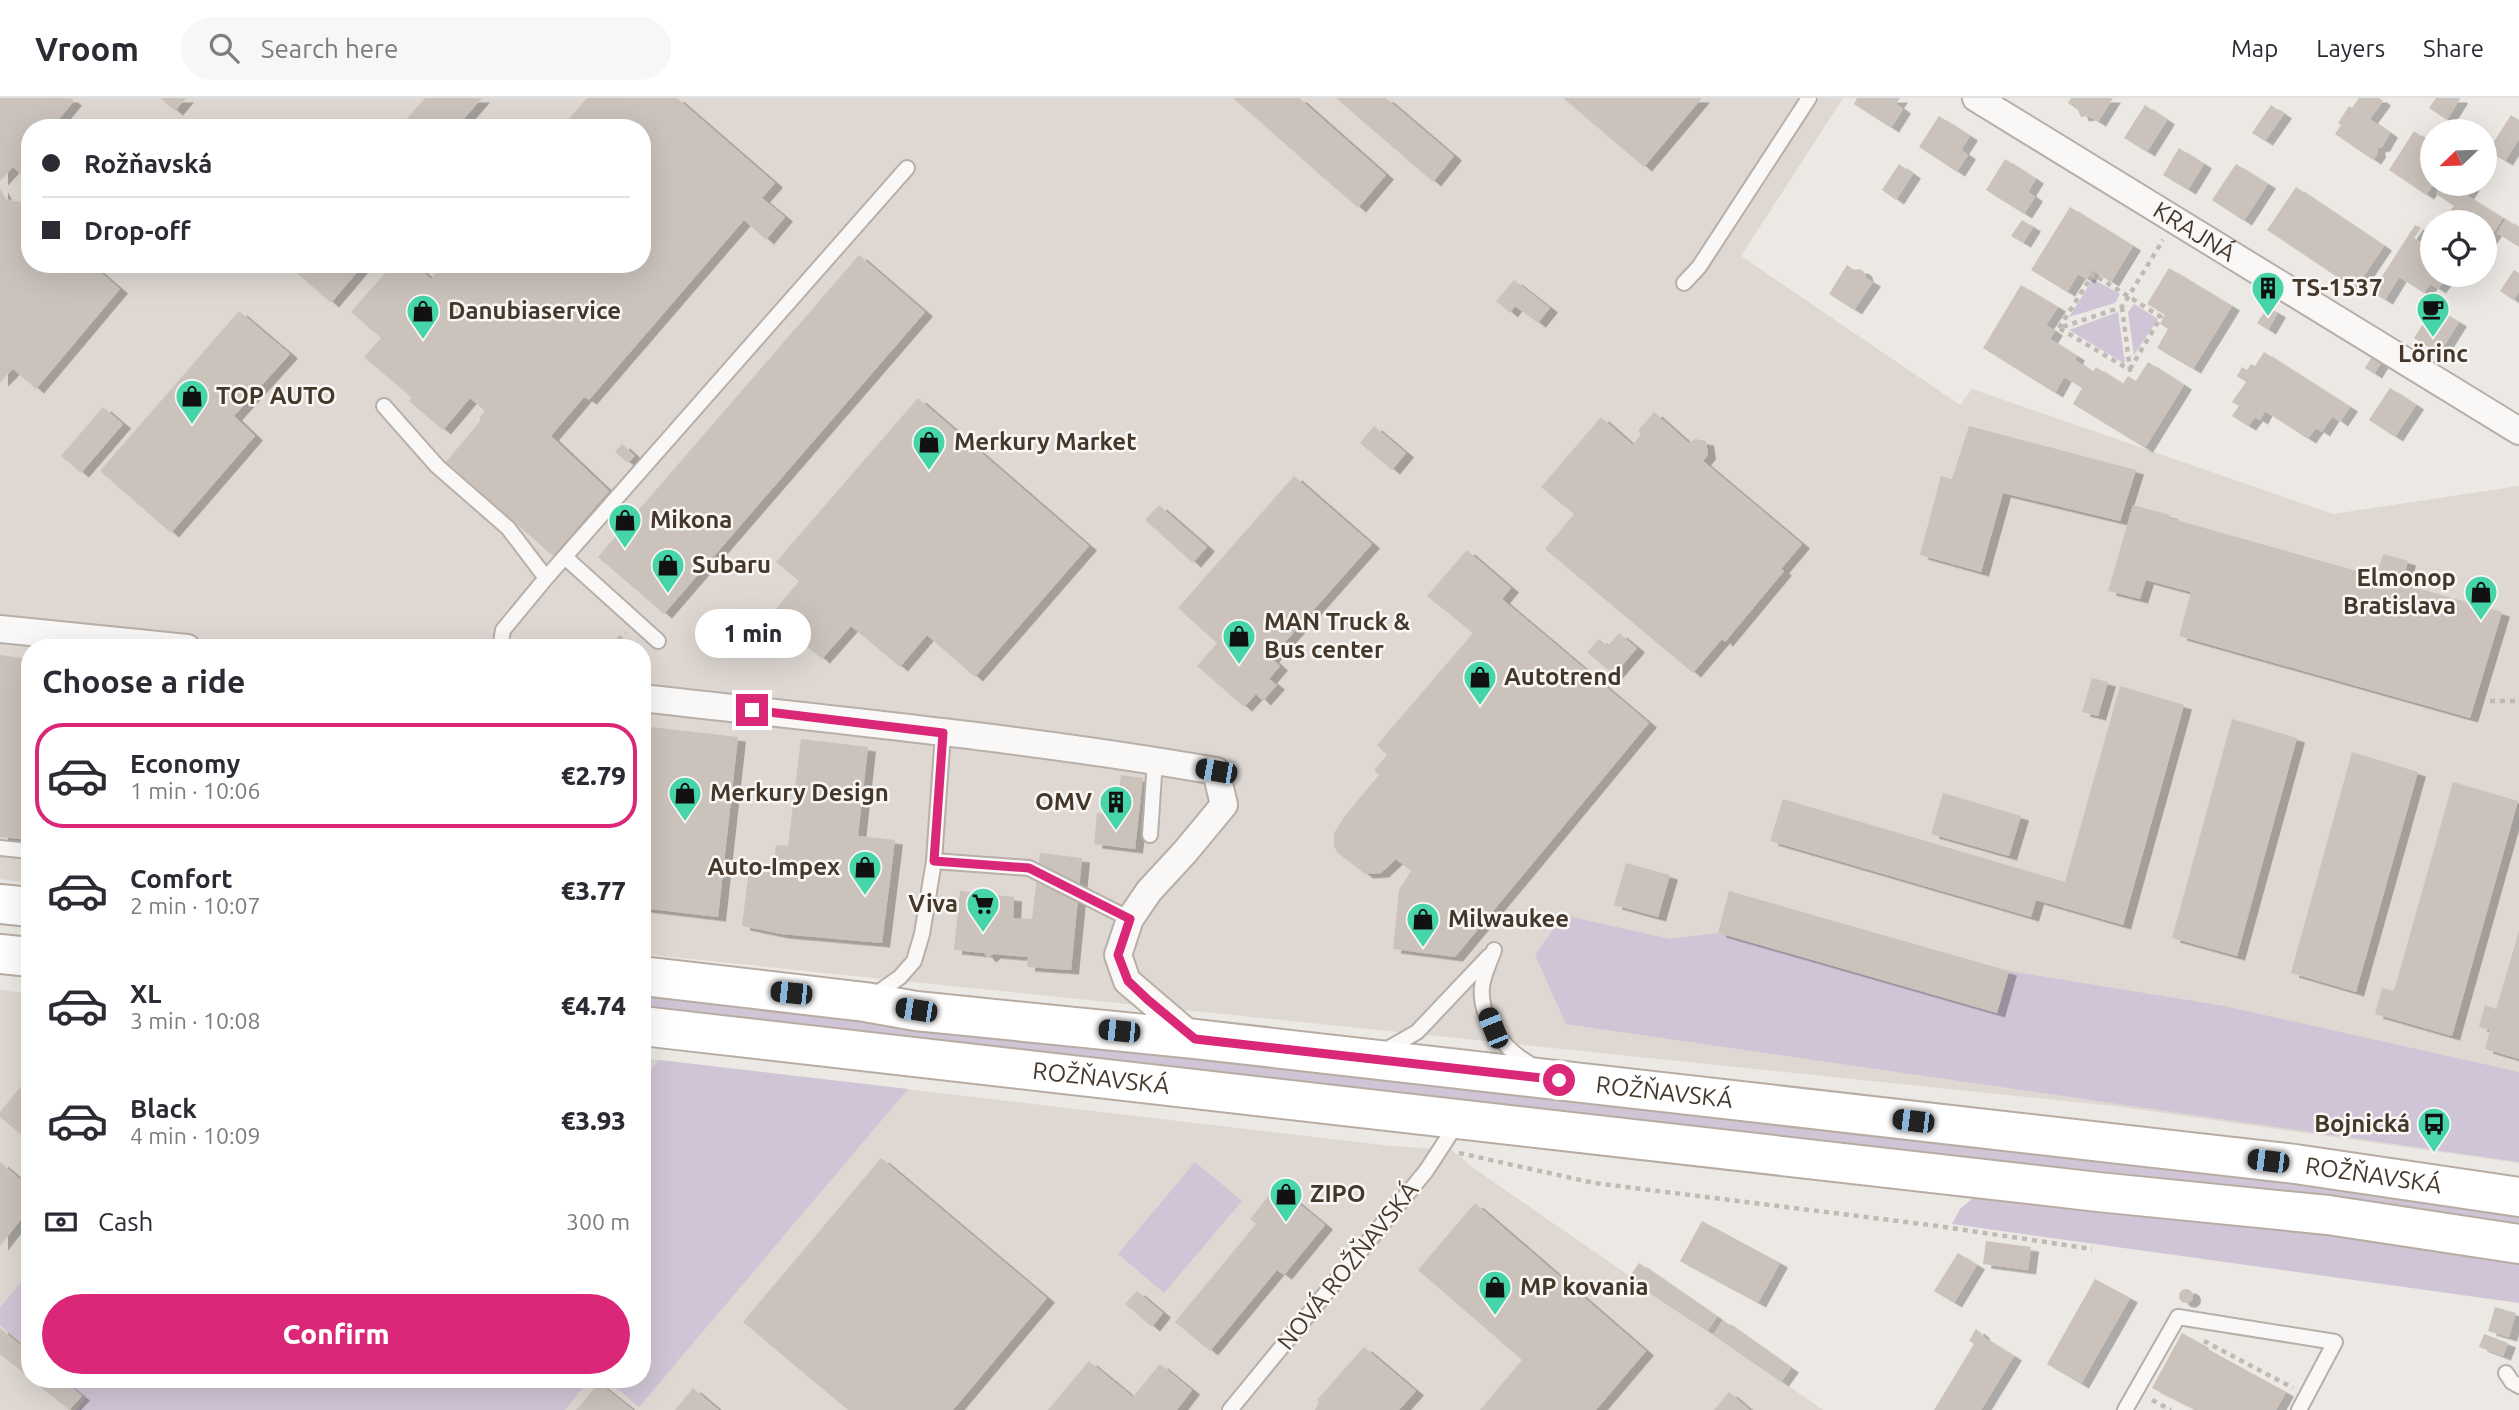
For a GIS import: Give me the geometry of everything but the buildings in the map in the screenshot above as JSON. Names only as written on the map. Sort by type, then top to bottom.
[{"type":"main road","points":[[0,904],[21,906]]},
{"type":"main road","points":[[0,954],[21,956]]},
{"type":"main road","name":"ROŽŇAVSKÁ","points":[[651,977],[916,1010],[1195,1039],[2281,1163],[2519,1197]]},
{"type":"main road","name":"ROŽŇAVSKÁ","points":[[651,1027],[1458,1135],[2328,1214],[2519,1244]]},
{"type":"street","name":"KRAJNÁ","points":[[1976,98],[2519,431]]},
{"type":"street","points":[[6,627],[109,639]]},
{"type":"street","points":[[651,699],[943,733],[1155,760],[1216,771],[1224,805],[1149,891],[1130,919],[1118,955],[1128,981],[1195,1039]]},
{"type":"lane","points":[[1684,283],[1699,267],[1809,98]]},
{"type":"lane","points":[[502,639],[503,630],[546,578],[907,168]]},
{"type":"lane","points":[[384,405],[437,466],[508,528],[546,578]]},
{"type":"lane","points":[[566,558],[659,641]]},
{"type":"lane","points":[[865,1002],[900,977],[914,961],[922,934],[934,861],[943,733]]},
{"type":"lane","points":[[1150,835],[1155,760]]},
{"type":"lane","points":[[0,848],[21,850]]},
{"type":"lane","points":[[934,861],[1029,868],[1130,919]]},
{"type":"lane","points":[[1369,1059],[1417,1031],[1494,950],[1482,989],[1482,998],[1493,1028],[1515,1055],[1559,1080]]},
{"type":"lane","name":"NOVÁ ROŽŇAVSKÁ","points":[[1230,1410],[1458,1135]]},
{"type":"lane","points":[[2125,1410],[2178,1317],[2335,1342],[2300,1410]]},
{"type":"lane","points":[[2506,1373],[2519,1385]]},
{"type":"path","points":[[2059,328],[2122,307],[2153,256]]},
{"type":"path","points":[[2059,328],[2093,274],[2161,317],[2130,370]]},
{"type":"path","points":[[2122,307],[2130,370]]},
{"type":"path","points":[[2059,328],[2130,370]]},
{"type":"path","points":[[2490,701],[2519,701]]},
{"type":"path","points":[[1458,1135],[1594,1183],[1938,1226],[2092,1249]]},
{"type":"path","points":[[2204,1341],[2299,1391]]},
{"type":"shaded area","points":[[0,98],[1843,98],[1741,256],[1960,405],[1972,389],[2333,514],[2519,486],[2519,1163],[2114,1106],[651,955],[651,639],[21,639],[21,882],[0,879]]},
{"type":"shaded area","points":[[2093,279],[2120,294],[2115,303],[2069,317]]},
{"type":"shaded area","points":[[2134,304],[2158,319],[2134,355],[2128,312]]},
{"type":"shaded area","points":[[2118,312],[2125,364],[2069,330]]},
{"type":"shaded area","points":[[1563,915],[1670,939],[1718,933],[1997,1013],[2009,971],[2224,1006],[2519,1072],[2519,1162],[1566,1024],[1535,955]]},
{"type":"shaded area","points":[[651,989],[1722,1111],[2519,1211],[2519,1224],[2406,1206],[2322,1200],[651,1016]]},
{"type":"shaded area","points":[[0,990],[21,993],[21,1388],[651,1388],[651,1059],[1391,1146],[1452,1150],[1472,1167],[1823,1410],[0,1410]]},
{"type":"shaded area","points":[[659,1060],[908,1089],[639,1407],[617,1388],[651,1388],[651,1070]]},
{"type":"shaded area","points":[[1195,1162],[1242,1201],[1164,1293],[1118,1254]]},
{"type":"shaded area","points":[[1979,1193],[2415,1246],[2519,1265],[2519,1303],[1952,1224],[1960,1209]]},
{"type":"shaded area","points":[[21,1282],[21,1343],[0,1325],[0,1308]]},
{"type":"shaded area","points":[[74,1388],[583,1388],[565,1410],[76,1410],[86,1398]]},
{"type":"place","name":"TS-1537","points":[[2268,318]]},
{"type":"place","name":"Lörinc","points":[[2433,339]]},
{"type":"place","name":"Danubiaservice","points":[[423,341]]},
{"type":"place","name":"TOP AUTO","points":[[192,426]]},
{"type":"place","name":"Merkury Market","points":[[929,472]]},
{"type":"place","name":"Mikona","points":[[625,550]]},
{"type":"place","name":"Subaru","points":[[668,595]]},
{"type":"place","name":"Elmonop Bratislava","points":[[2481,622]]},
{"type":"place","name":"MAN Truck & Bus center","points":[[1239,666]]},
{"type":"place","name":"Autotrend","points":[[1480,707]]},
{"type":"place","name":"Merkury Design","points":[[685,823]]},
{"type":"place","name":"OMV","points":[[1116,832]]},
{"type":"place","name":"Auto-Impex","points":[[865,897]]},
{"type":"place","name":"Viva","points":[[983,934]]},
{"type":"place","name":"Milwaukee","points":[[1423,949]]},
{"type":"place","name":"Bojnická","points":[[2434,1154]]},
{"type":"place","name":"ZIPO","points":[[1286,1224]]},
{"type":"place","name":"MP kovania","points":[[1495,1317]]},
{"type":"route","points":[[752,710],[943,733],[934,861],[1029,868],[1130,919],[1118,955],[1128,981],[1195,1039],[1559,1080]]}]
